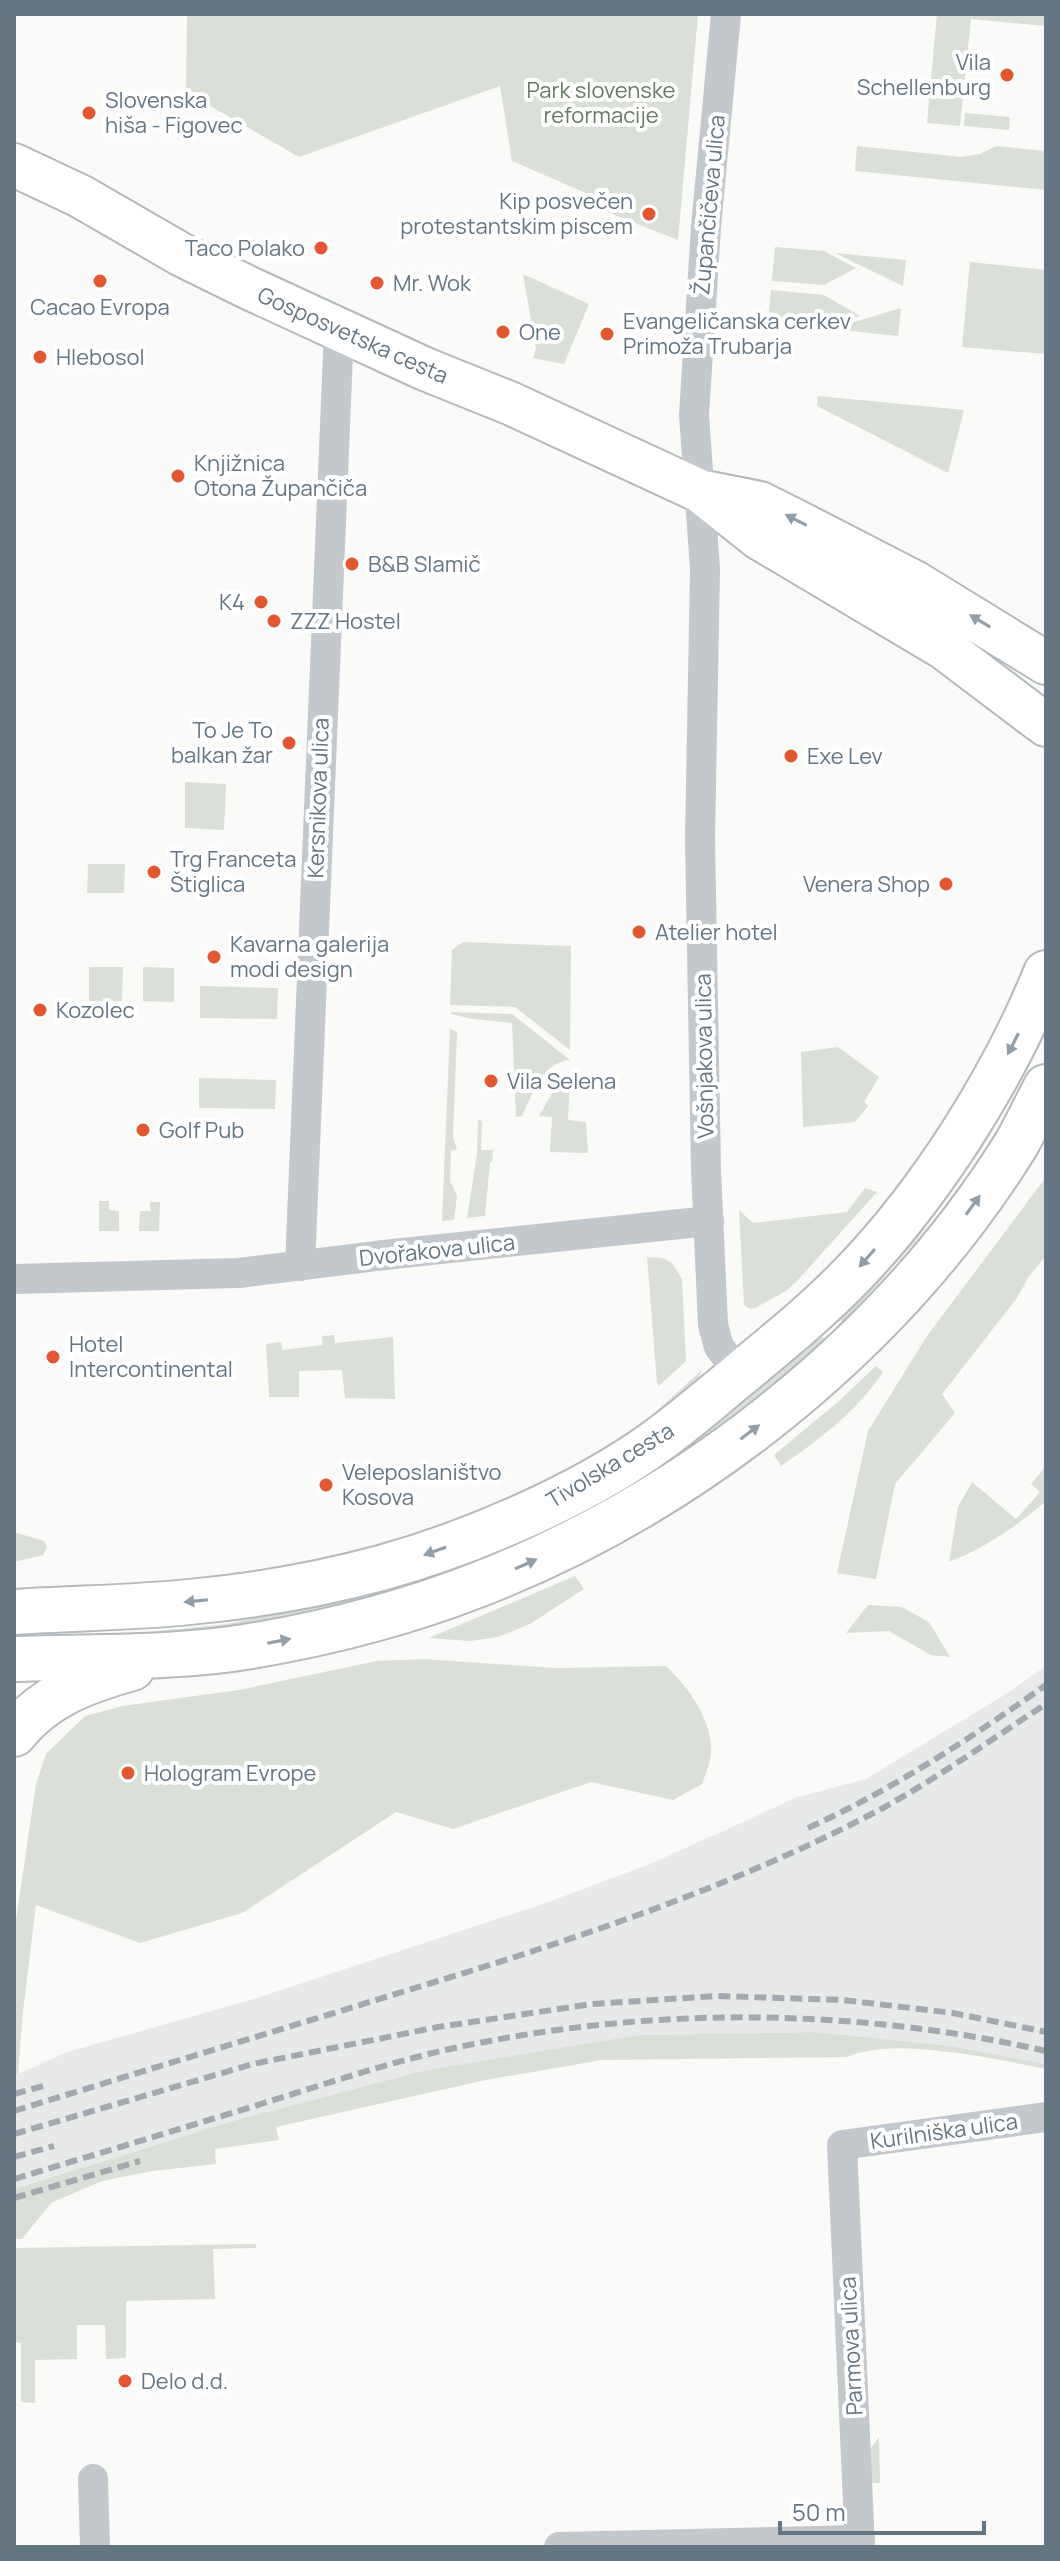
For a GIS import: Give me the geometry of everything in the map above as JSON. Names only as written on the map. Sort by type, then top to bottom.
[{"type":"main road","name":"Gosposvetska cesta","points":[[14,165],[80,196],[182,255],[339,330],[526,410],[700,491],[759,538],[952,653],[1046,725]]},
{"type":"main road","name":"Gosposvetska cesta","points":[[700,491],[760,503],[782,513],[916,583],[1046,663]]},
{"type":"main road","name":"Tivolska cesta","points":[[14,1612],[155,1605],[223,1598],[339,1578],[418,1557],[524,1515],[588,1483],[655,1443],[776,1346],[852,1275],[948,1155],[993,1082],[1046,973]]},
{"type":"main road","points":[[14,1659],[201,1652],[320,1633],[392,1614],[479,1585],[577,1540],[656,1497],[789,1402],[884,1312],[925,1266],[992,1179],[1018,1141],[1046,1087]]},
{"type":"main road","points":[[14,1734],[51,1699],[86,1682],[201,1652]]},
{"type":"main road","points":[[14,1700],[49,1674],[91,1656]]},
{"type":"street","name":"Župančičeva ulica","points":[[700,491],[694,389],[726,14]]},
{"type":"street","name":"Kersnikova ulica","points":[[300,1266],[339,330]]},
{"type":"street","name":"Vošnjakova ulica","points":[[700,491],[705,569],[700,913],[713,1325],[719,1347],[740,1374]]},
{"type":"street","name":"Dvořakova ulica","points":[[14,1279],[239,1273],[709,1221]]},
{"type":"street","name":"Kurilniška ulica","points":[[842,2145],[1046,2117]]},
{"type":"street","name":"Parmova ulica","points":[[842,2145],[860,2544]]},
{"type":"street","points":[[93,2479],[95,2547]]},
{"type":"street","points":[[559,2547],[860,2544]]},
{"type":"shaded area","points":[[1046,1666],[1046,2064],[951,2046],[816,2032],[638,2035],[426,2070],[233,2121],[14,2189],[14,2076],[67,2052],[257,1998],[543,1904],[650,1864],[798,1797],[866,1779],[1006,1694]]},
{"type":"green space","name":"Park slovenske reformacije","points":[[187,14],[698,14],[678,240],[602,210],[586,193],[512,161],[500,86],[299,157],[186,92]]},
{"type":"green space","points":[[937,14],[1046,14],[1046,26],[971,19],[960,126],[927,123]]},
{"type":"green space","points":[[965,113],[1010,117],[1009,130],[964,126]]},
{"type":"green space","points":[[857,146],[961,157],[980,154],[996,146],[1046,151],[1046,190],[855,171]]},
{"type":"green space","points":[[775,247],[824,251],[856,268],[824,285],[772,281]]},
{"type":"green space","points":[[835,253],[906,260],[903,286]]},
{"type":"green space","points":[[970,262],[1046,270],[1046,354],[962,347]]},
{"type":"green space","points":[[523,274],[589,304],[564,364],[533,358],[536,349]]},
{"type":"green space","points":[[771,290],[824,295],[860,316],[818,329],[772,324],[774,313],[769,312]]},
{"type":"green space","points":[[901,308],[898,336],[831,329]]},
{"type":"green space","points":[[818,396],[964,410],[948,473],[817,406]]},
{"type":"green space","points":[[185,782],[226,784],[224,830],[185,828]]},
{"type":"green space","points":[[88,864],[125,864],[124,893],[87,893]]},
{"type":"green space","points":[[463,942],[571,946],[570,1050],[515,1007],[450,1005],[452,950]]},
{"type":"green space","points":[[89,967],[123,967],[122,1001],[89,1001]]},
{"type":"green space","points":[[143,967],[174,968],[174,1002],[143,1001]]},
{"type":"green space","points":[[200,986],[278,988],[277,1019],[200,1018]]},
{"type":"green space","points":[[1046,1011],[1046,1031],[982,1148],[915,1242],[843,1323],[835,1314]]},
{"type":"green space","points":[[451,1012],[512,1014],[570,1060],[560,1062],[545,1073],[522,1116],[516,1117],[512,1023],[473,1019]]},
{"type":"green space","points":[[450,1029],[457,1032],[453,1137],[457,1150],[451,1150],[450,1181],[457,1196],[454,1220],[442,1221]]},
{"type":"green space","points":[[838,1047],[879,1077],[864,1102],[868,1106],[855,1122],[803,1127],[801,1052]]},
{"type":"green space","points":[[199,1078],[276,1080],[275,1109],[199,1108]]},
{"type":"green space","points":[[570,1078],[568,1120],[586,1122],[588,1153],[550,1152],[552,1117],[539,1116],[557,1085]]},
{"type":"green space","points":[[478,1120],[482,1121],[481,1150],[493,1150],[492,1162],[485,1216],[467,1218],[477,1154]]},
{"type":"green space","points":[[1046,1177],[1046,1256],[942,1394],[955,1413],[895,1484],[876,1579],[837,1573],[868,1431],[927,1336]]},
{"type":"green space","points":[[865,1188],[877,1192],[797,1281],[786,1291],[755,1308],[744,1305],[739,1210],[753,1223],[847,1212]]},
{"type":"green space","points":[[99,1201],[109,1201],[109,1210],[119,1211],[119,1231],[99,1231]]},
{"type":"green space","points":[[150,1202],[160,1202],[159,1231],[139,1231],[140,1211],[150,1211]]},
{"type":"green space","points":[[647,1257],[662,1258],[672,1263],[682,1279],[686,1361],[659,1386],[657,1383]]},
{"type":"green space","points":[[816,1331],[826,1340],[748,1406],[664,1466],[575,1518],[464,1568],[356,1600],[231,1628],[150,1635],[14,1638],[139,1633],[227,1624],[366,1594]]},
{"type":"green space","points":[[334,1335],[335,1343],[393,1337],[395,1399],[345,1398],[342,1370],[299,1371],[299,1397],[269,1397],[266,1344],[281,1342],[282,1350],[323,1345],[322,1336]]},
{"type":"green space","points":[[876,1366],[883,1372],[850,1412],[781,1466],[774,1455]]},
{"type":"green space","points":[[702,1370],[695,1385],[634,1432],[641,1425]]},
{"type":"green space","points":[[1046,1466],[1046,1501],[1000,1536],[949,1562],[958,1507],[972,1482],[1016,1519],[1040,1492],[1031,1484]]},
{"type":"green space","points":[[14,1532],[44,1541],[47,1547],[43,1555],[14,1562]]},
{"type":"green space","points":[[575,1576],[584,1589],[530,1624],[498,1637],[470,1641],[429,1638]]},
{"type":"green space","points":[[868,1605],[901,1607],[929,1622],[950,1657],[931,1655],[889,1631],[846,1633]]},
{"type":"green space","points":[[423,1659],[556,1668],[666,1666],[700,1709],[709,1734],[710,1760],[702,1784],[673,1800],[591,1782],[453,1829],[396,1812],[242,1913],[140,1943],[36,1905],[18,2074],[14,2076],[14,1933],[36,1784],[46,1754],[85,1716],[122,1706],[239,1690],[377,1661]]},
{"type":"green space","points":[[816,2032],[951,2046],[1046,2064],[1046,2069],[973,2055],[917,2049],[866,2051],[847,2057],[602,2060],[486,2080],[276,2127],[279,2140],[215,2149],[216,2164],[102,2181],[51,2203],[22,2239],[14,2239],[14,2189],[233,2121],[426,2070],[638,2035]]},
{"type":"green space","points":[[256,2244],[256,2248],[213,2249],[215,2299],[126,2301],[126,2358],[106,2359],[105,2325],[77,2325],[77,2359],[35,2360],[35,2403],[21,2402],[21,2343],[14,2342],[14,2248]]},
{"type":"green space","points":[[879,2437],[880,2483],[870,2483],[868,2452]]},
{"type":"railway","points":[[808,1828],[930,1762],[1046,1685]]},
{"type":"railway","points":[[14,2111],[524,1954],[708,1888],[767,1864],[883,1808],[1046,1704]]},
{"type":"railway","points":[[14,2134],[253,2064],[438,2027],[592,2004],[717,1996],[843,2000],[953,2013],[1046,2032]]},
{"type":"railway","points":[[14,2179],[403,2061],[524,2035],[598,2025],[748,2017],[823,2020],[898,2026],[1046,2051]]},
{"type":"railway","points":[[14,2094],[47,2085]]},
{"type":"railway","points":[[14,2157],[54,2146]]},
{"type":"railway","points":[[14,2198],[140,2161]]},
{"type":"place","name":"Vila Schellenburg","points":[[1007,75]]},
{"type":"place","name":"Slovenska hiša - Figovec","points":[[89,113]]},
{"type":"place","name":"Kip posvečen protestantskim piscem","points":[[649,214]]},
{"type":"place","name":"Taco Polako","points":[[321,248]]},
{"type":"place","name":"Cacao Evropa","points":[[100,281]]},
{"type":"place","name":"Mr. Wok","points":[[377,283]]},
{"type":"place","name":"One","points":[[503,332]]},
{"type":"place","name":"Evangeličanska cerkev Primoža Trubarja","points":[[607,334]]},
{"type":"place","name":"Hlebosol","points":[[40,357]]},
{"type":"place","name":"Knjižnica Otona Župančiča","points":[[178,476]]},
{"type":"place","name":"B&B Slamič","points":[[352,564]]},
{"type":"place","name":"K4","points":[[261,602]]},
{"type":"place","name":"ZZZ Hostel","points":[[274,621]]},
{"type":"place","name":"To Je To balkan žar","points":[[289,743]]},
{"type":"place","name":"Exe Lev","points":[[791,756]]},
{"type":"place","name":"Trg Franceta Štiglica","points":[[154,872]]},
{"type":"place","name":"Venera Shop","points":[[946,884]]},
{"type":"place","name":"Atelier hotel","points":[[639,932]]},
{"type":"place","name":"Kavarna galerija modi design","points":[[214,957]]},
{"type":"place","name":"Kozolec","points":[[40,1010]]},
{"type":"place","name":"Vila Selena","points":[[491,1081]]},
{"type":"place","name":"Golf Pub","points":[[143,1130]]},
{"type":"place","name":"Hotel Intercontinental","points":[[53,1357]]},
{"type":"place","name":"Veleposlaništvo Kosova","points":[[326,1485]]},
{"type":"place","name":"Hologram Evrope","points":[[128,1773]]},
{"type":"place","name":"Delo d.d.","points":[[125,2381]]}]
